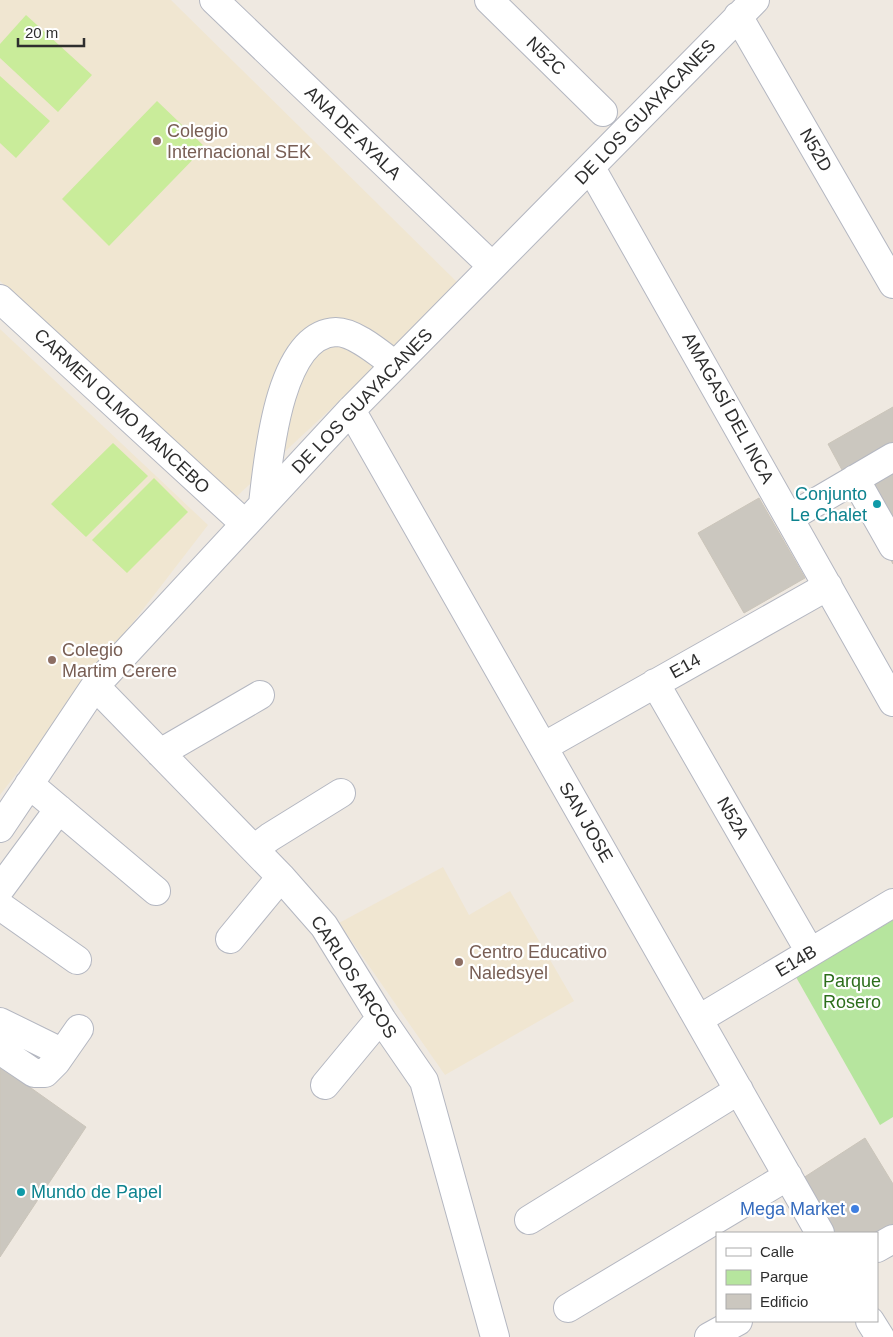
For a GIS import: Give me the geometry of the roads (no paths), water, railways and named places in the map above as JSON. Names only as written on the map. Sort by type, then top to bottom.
[{"type":"street","name":"ANA DE AYALA","points":[[214,0],[492,266]]},
{"type":"street","name":"N52C","points":[[488,0],[603,112]]},
{"type":"street","name":"DE LOS GUAYACANES","points":[[0,828],[95,686],[351,410],[747,8]]},
{"type":"street","name":"N52D","points":[[747,8],[893,284]]},
{"type":"street","name":"AMAGASÍ DEL INCA","points":[[591,168],[893,702]]},
{"type":"street","name":"CARMEN OLMO MANCEBO","points":[[0,299],[245,524]]},
{"type":"street","points":[[264,504],[270,441],[292,368],[301,352],[320,336],[336,332],[349,335],[364,343],[395,365]]},
{"type":"street","name":"SAN JOSE","points":[[351,410],[819,1232]]},
{"type":"street","points":[[789,518],[893,457]]},
{"type":"street","points":[[855,479],[893,546]]},
{"type":"street","name":"E14","points":[[543,747],[828,586]]},
{"type":"street","name":"N52A","points":[[655,683],[810,952]]},
{"type":"street","name":"CARLOS ARCOS","points":[[95,686],[281,876],[324,926],[382,1020],[424,1081],[495,1337]]},
{"type":"street","points":[[160,753],[260,695]]},
{"type":"street","points":[[29,784],[156,891]]},
{"type":"street","points":[[254,849],[341,793]]},
{"type":"street","points":[[0,889],[59,809]]},
{"type":"street","points":[[230,939],[281,876]]},
{"type":"street","name":"E14B","points":[[698,1019],[893,903]]},
{"type":"street","points":[[0,906],[77,960]]},
{"type":"street","points":[[325,1085],[373,1027],[382,1020]]},
{"type":"street","points":[[0,1022],[51,1047]]},
{"type":"street","points":[[0,1050],[34,1073],[45,1073],[56,1062],[79,1029]]},
{"type":"street","points":[[529,1220],[739,1090]]},
{"type":"street","points":[[568,1308],[788,1176]]},
{"type":"street","points":[[878,1247],[893,1239]]},
{"type":"street","points":[[709,1337],[736,1322]]},
{"type":"street","points":[[871,1322],[880,1337]]},
{"type":"place","name":"Colegio Internacional SEK","points":[[157,141]]},
{"type":"place","name":"Conjunto Le Chalet","points":[[877,504]]},
{"type":"place","name":"Colegio Martim Cerere","points":[[52,660]]},
{"type":"place","name":"Centro Educativo Naledsyel","points":[[459,962]]},
{"type":"place","name":"Mundo de Papel","points":[[21,1192]]},
{"type":"place","name":"Mega Market","points":[[855,1209]]},
{"type":"park label","name":"Parque Rosero","points":[[852,991]]}]
